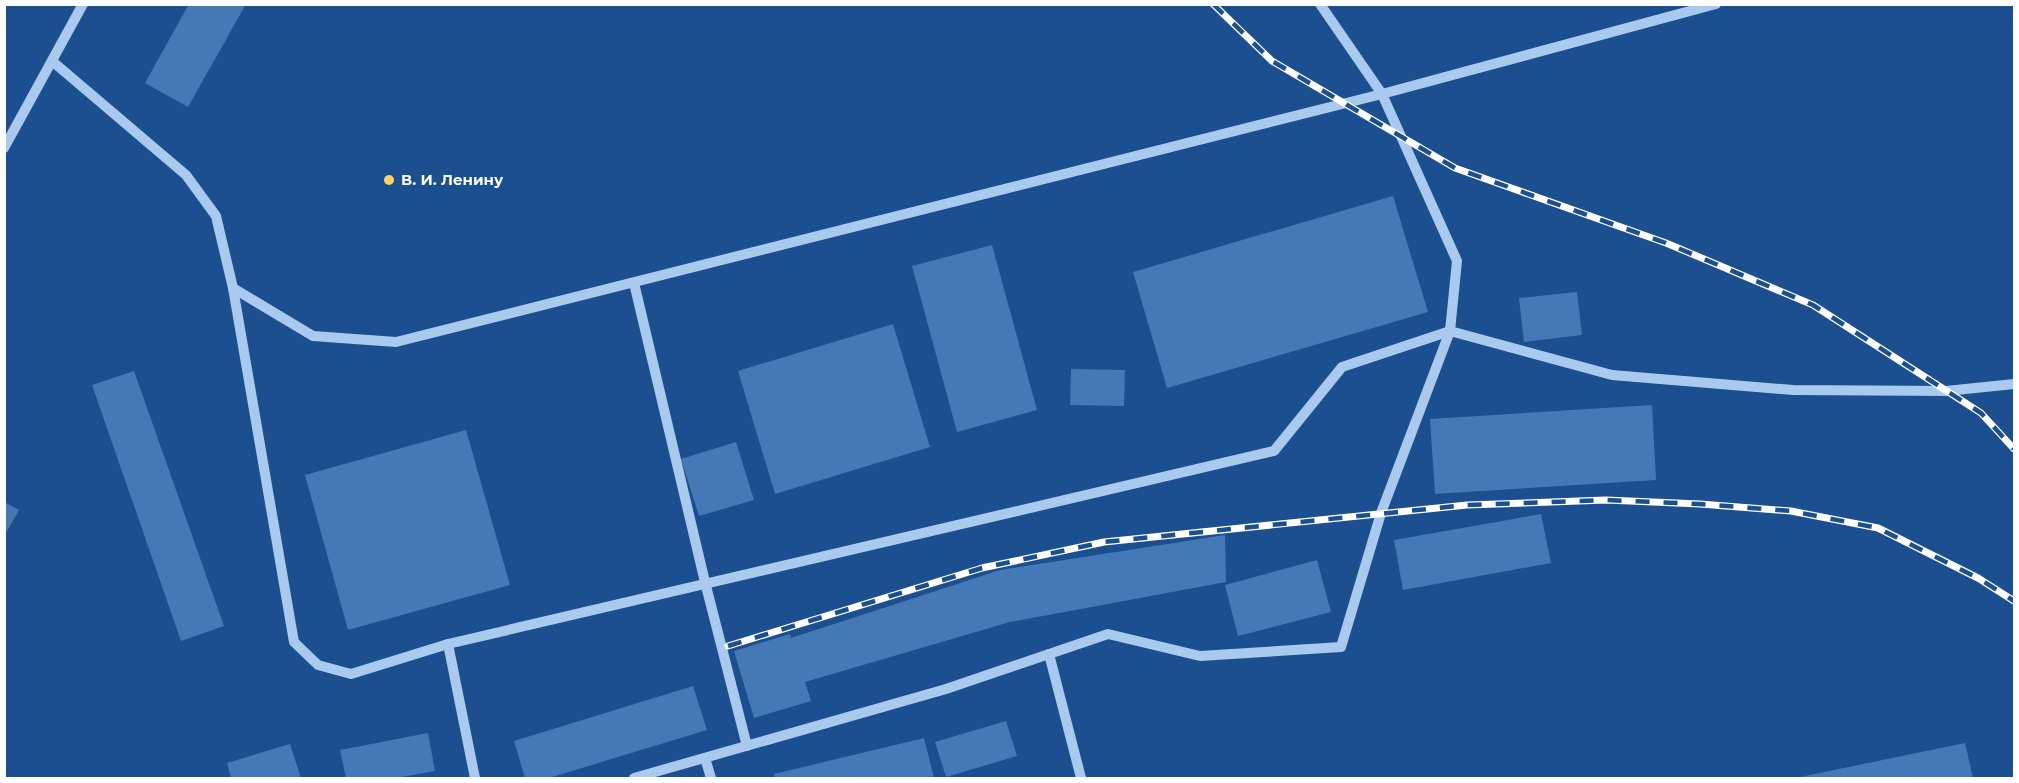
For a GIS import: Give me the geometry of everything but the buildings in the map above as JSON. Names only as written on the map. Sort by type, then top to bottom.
[{"type":"street","points":[[4,148],[83,4]]},
{"type":"street","points":[[633,778],[946,689],[1108,634],[1200,656],[1341,647],[1381,513],[1450,331],[1457,261],[1382,94],[1320,4]]},
{"type":"street","points":[[233,288],[313,336],[396,342],[1382,94],[1716,4]]},
{"type":"street","points":[[52,61],[186,175],[216,216],[233,288],[294,642],[318,665],[351,674],[448,644],[705,582],[1274,451],[1342,367],[1450,331],[1612,375],[1793,390],[1946,391],[2014,384]]},
{"type":"street","points":[[634,283],[705,582],[747,746]]},
{"type":"street","points":[[448,644],[475,778]]},
{"type":"street","points":[[1049,654],[1081,778]]},
{"type":"street","points":[[705,758],[711,778]]},
{"type":"railway","points":[[1213,4],[1272,61],[1455,168],[1666,243],[1813,305],[1981,413],[2014,449]]},
{"type":"railway","points":[[728,646],[982,568],[1104,542],[1467,505],[1606,500],[1791,511],[1878,528],[1978,578],[2014,601]]},
{"type":"place","name":"В. И. Ленину","points":[[389,180]]}]
